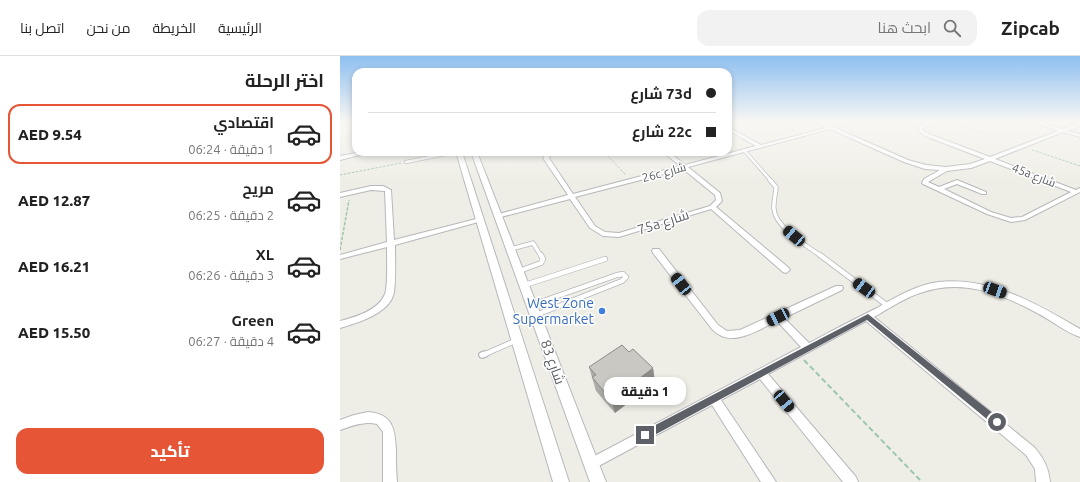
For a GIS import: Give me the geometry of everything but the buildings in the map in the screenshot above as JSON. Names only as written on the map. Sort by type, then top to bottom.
[{"type":"street","points":[[753,142],[760,146]]},
{"type":"street","name":"26c شارع","points":[[732,153],[776,142]]},
{"type":"street","points":[[861,142],[920,166],[949,169],[966,168],[1034,142]]},
{"type":"street","name":"45a شارع","points":[[945,142],[1079,191]]},
{"type":"street","points":[[340,158],[352,156]]},
{"type":"street","name":"شارع 83","points":[[460,156],[561,482]]},
{"type":"street","name":"شارع 83","points":[[475,156],[598,482]]},
{"type":"street","name":"75a شارع","points":[[546,156],[571,196],[596,231],[611,235],[628,233],[712,207]]},
{"type":"street","points":[[671,156],[718,194],[719,201],[712,207],[786,270]]},
{"type":"street","name":"26c شارع","points":[[497,216],[722,156]]},
{"type":"street","points":[[949,169],[957,182],[984,193]]},
{"type":"street","name":"45a شارع","points":[[949,169],[925,181],[928,184],[989,213],[1011,220],[1024,219],[1079,191]]},
{"type":"street","points":[[939,189],[957,182]]},
{"type":"street","points":[[340,195],[374,188],[383,188],[388,190],[391,244],[390,293],[388,298],[384,303],[370,313],[340,324]]},
{"type":"street","points":[[340,257],[480,220]]},
{"type":"street","points":[[656,251],[719,331],[731,336],[738,335],[839,288]]},
{"type":"street","points":[[591,464],[868,317],[914,290],[927,286],[941,283],[958,283],[995,290],[1033,306],[1080,334]]},
{"type":"street","points":[[778,317],[808,348]]},
{"type":"street","points":[[868,317],[1030,451],[1038,461],[1043,472],[1043,482]]},
{"type":"street","points":[[761,373],[851,482]]},
{"type":"street","points":[[713,398],[769,482]]},
{"type":"street","points":[[340,425],[362,418],[373,418],[381,420],[387,425],[389,432],[390,482]]},
{"type":"lane","points":[[744,150],[776,186],[774,209],[782,226],[888,306]]},
{"type":"lane","points":[[406,162],[435,156]]},
{"type":"lane","points":[[510,249],[534,243],[543,259],[541,263],[519,271]]},
{"type":"lane","points":[[524,285],[605,259]]},
{"type":"lane","points":[[622,274],[626,277],[622,281],[534,310],[617,275],[622,274]]},
{"type":"lane","points":[[482,355],[517,340]]},
{"type":"path","points":[[1023,146],[1080,166]]},
{"type":"path","points":[[608,156],[631,180]]},
{"type":"path","points":[[340,175],[406,162]]},
{"type":"path","points":[[340,252],[350,192]]},
{"type":"path","points":[[798,353],[922,482]]},
{"type":"place","name":"West Zone Supermarket","points":[[602,311]]},
{"type":"route","points":[[645,435],[868,317],[997,422]]}]
